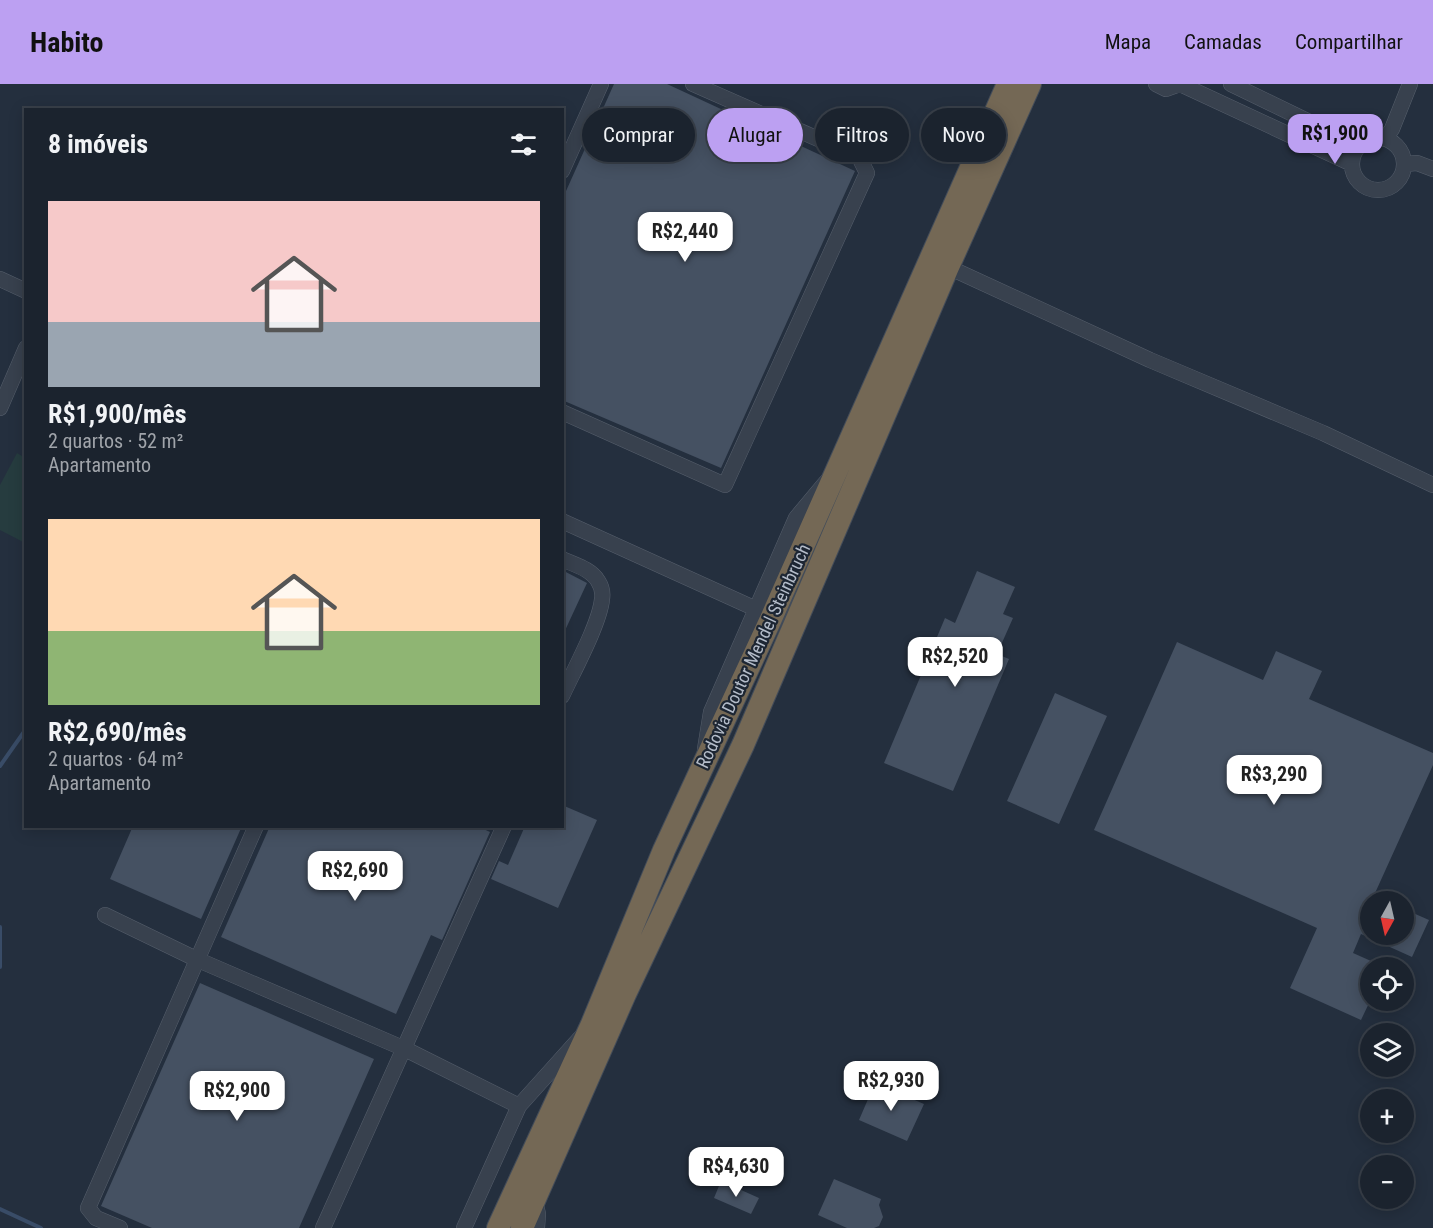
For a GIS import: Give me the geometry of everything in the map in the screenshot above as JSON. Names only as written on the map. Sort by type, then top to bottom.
[{"type":"highway","name":"Rodovia Doutor Mendel Steinbruch","points":[[498,1228],[592,1024],[664,850],[1008,84]]},
{"type":"highway","name":"Rodovia Doutor Mendel Steinbruch","points":[[522,1228],[625,994],[743,745],[948,267],[1030,84]]},
{"type":"street","points":[[564,167],[601,84]]},
{"type":"street","points":[[564,413],[725,485],[867,173],[859,157],[693,84]]},
{"type":"street","points":[[1156,84],[1166,89],[1180,84],[1352,165]]},
{"type":"street","points":[[1232,84],[1359,146]]},
{"type":"street","points":[[1385,139],[1392,129],[1410,84]]},
{"type":"street","points":[[1371,139],[1391,141],[1401,151],[1405,164],[1404,171],[1397,182],[1379,190],[1372,190],[1360,183],[1352,165],[1359,146],[1371,139]]},
{"type":"street","points":[[1405,164],[1418,163],[1433,169]]},
{"type":"street","points":[[948,267],[1150,360],[1323,433],[1433,485]]},
{"type":"street","points":[[0,279],[24,290]]},
{"type":"street","points":[[0,408],[24,353]]},
{"type":"street","points":[[705,761],[711,712],[796,518],[816,492],[835,473]]},
{"type":"street","points":[[564,522],[756,609]]},
{"type":"street","points":[[564,560],[594,576],[602,589],[602,600],[594,625],[564,692]]},
{"type":"street","points":[[120,1228],[96,1218],[88,1208],[255,828]]},
{"type":"street","points":[[323,1228],[503,828]]},
{"type":"street","points":[[105,915],[196,959],[405,1049],[519,1106]]},
{"type":"street","points":[[464,1228],[519,1106],[592,1024]]},
{"type":"street","points":[[535,1200],[538,1214],[537,1228]]},
{"type":"green space","points":[[17,453],[24,457],[24,542],[0,530],[0,485]]},
{"type":"building","points":[[614,84],[667,84],[719,108],[707,108],[707,162],[803,162],[803,147],[815,152],[815,162],[836,162],[855,171],[721,468],[564,401],[564,196],[582,155],[582,162],[695,162],[695,108],[603,108]]},
{"type":"building","points":[[564,571],[587,583],[564,633]]},
{"type":"building","points":[[977,571],[1015,587],[1003,614],[1013,618],[997,654],[1009,659],[953,791],[884,763],[945,618],[955,623]]},
{"type":"building","points":[[1177,642],[1263,680],[1276,651],[1322,671],[1309,699],[1433,753],[1433,765],[1376,891],[1360,891],[1360,936],[1353,953],[1362,957],[1360,957],[1360,1011],[1365,1011],[1361,1020],[1290,988],[1317,928],[1094,830]]},
{"type":"building","points":[[1055,693],[1107,716],[1059,824],[1007,801]]},
{"type":"building","points":[[564,806],[597,820],[558,908],[491,879],[499,861],[508,865],[524,828],[564,828]]},
{"type":"building","points":[[132,828],[241,828],[201,919],[110,879]]},
{"type":"building","points":[[269,828],[481,828],[490,832],[442,940],[431,935],[396,1014],[221,937]]},
{"type":"building","points":[[1414,913],[1429,920],[1412,957],[1385,945],[1414,945]]},
{"type":"building","points":[[200,983],[374,1059],[299,1228],[152,1228],[101,1206]]},
{"type":"building","points":[[875,1083],[924,1104],[907,1141],[859,1120]]},
{"type":"building","points":[[834,1179],[881,1199],[879,1205],[883,1217],[879,1226],[847,1228],[818,1215]]},
{"type":"building","points":[[721,1181],[759,1198],[751,1214],[714,1198]]},
{"type":"waterway","points":[[0,766],[24,732]]},
{"type":"waterway","points":[[0,927],[0,967]]},
{"type":"waterway","points":[[0,1209],[41,1228]]}]
